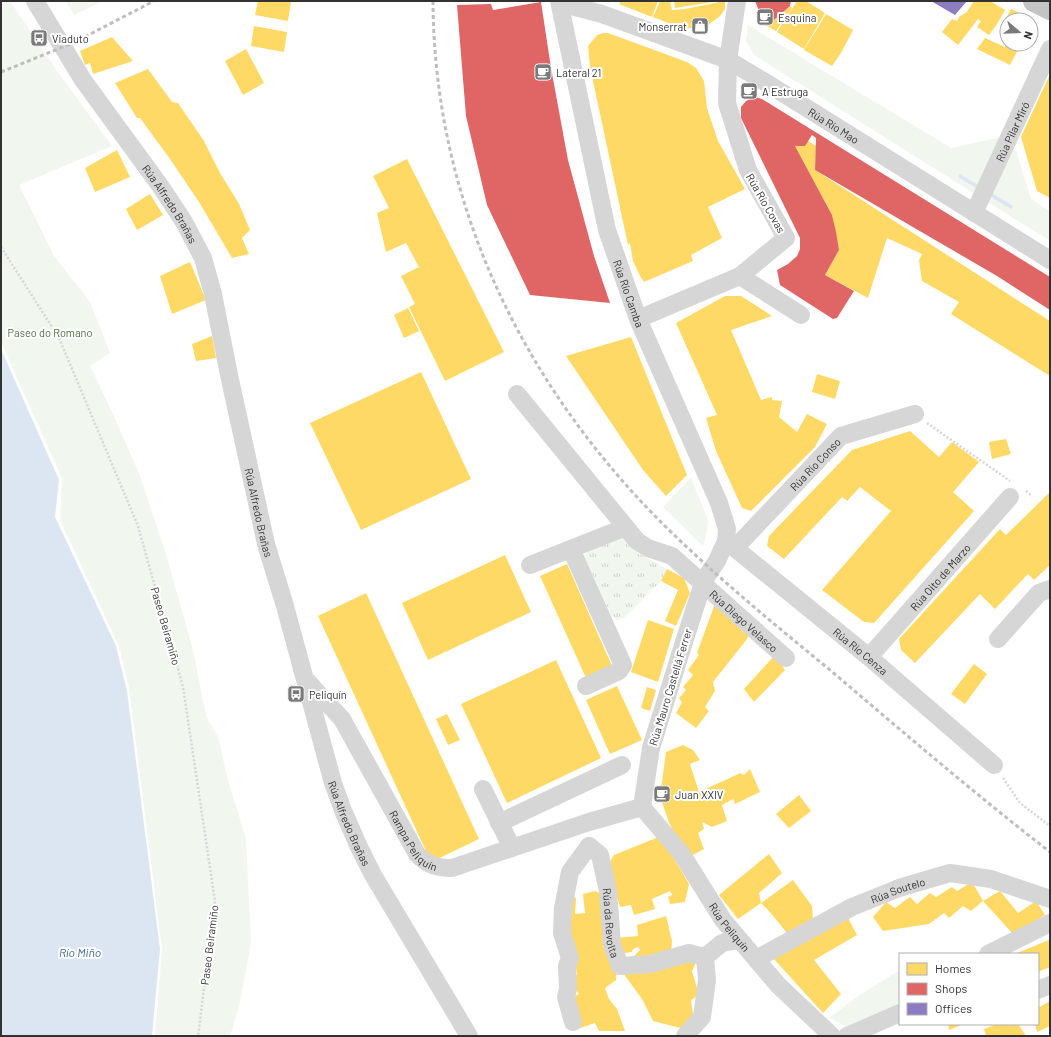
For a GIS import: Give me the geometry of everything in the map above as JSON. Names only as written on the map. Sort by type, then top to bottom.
[{"type":"highway","points":[[1034,1],[1050,9]]},
{"type":"street","name":"Rúa Alfredo Brañas","points":[[35,1],[83,80],[161,187],[180,216],[202,258],[213,294],[266,544],[305,678],[333,782],[344,813],[359,847],[391,905],[469,1036]]},
{"type":"street","name":"Rúa Río Covas","points":[[638,319],[740,276],[786,238],[748,170],[727,103],[728,60],[737,1]]},
{"type":"street","name":"Rúa Río Mao","points":[[559,2],[602,14],[728,60],[1050,260]]},
{"type":"street","name":"Rúa Río Camba","points":[[559,2],[607,230],[638,319],[720,503],[731,544],[717,561],[707,577]]},
{"type":"street","name":"Rúa Pilar Miró","points":[[974,213],[1050,49]]},
{"type":"street","points":[[740,276],[801,315]]},
{"type":"street","name":"Rúa Diego Velasco","points":[[517,394],[637,541],[648,548],[672,556],[707,577],[786,658]]},
{"type":"street","name":"Rúa Río Conso","points":[[731,544],[841,436],[915,414]]},
{"type":"street","name":"Rúa Oito de Marzo","points":[[869,657],[1016,490]]},
{"type":"street","points":[[530,565],[626,527]]},
{"type":"street","name":"Rúa Río Cenza","points":[[731,544],[869,657],[994,765]]},
{"type":"street","points":[[571,549],[623,665],[619,671],[586,686]]},
{"type":"street","name":"Rúa Mauro Castellá Ferrer","points":[[642,807],[651,748],[707,577]]},
{"type":"street","points":[[998,639],[1039,593],[1050,589]]},
{"type":"street","name":"Rampa Peliquín","points":[[305,678],[342,719],[418,854],[423,861],[432,866],[452,868],[589,822],[642,807]]},
{"type":"street","points":[[499,823],[622,765]]},
{"type":"street","points":[[483,789],[512,848]]},
{"type":"street","name":"Rúa Peliquín","points":[[642,807],[681,853],[723,920],[739,940],[778,985],[832,1036]]},
{"type":"street","points":[[573,1022],[566,997],[568,989],[567,966],[570,958],[562,933],[563,908],[570,872],[589,846],[589,822]]},
{"type":"street","name":"Rúa da Revolta","points":[[589,846],[600,855],[608,891],[612,945],[620,966],[650,964],[689,953],[705,956]]},
{"type":"street","name":"Rúa Soutelo","points":[[756,959],[852,907],[899,888],[950,873],[990,879],[1050,899]]},
{"type":"street","points":[[990,953],[1050,923]]},
{"type":"street","points":[[685,1036],[702,1017],[707,980],[705,956],[722,943],[739,940]]},
{"type":"street","points":[[1039,990],[1050,985]]},
{"type":"street","points":[[847,1036],[899,1013]]},
{"type":"path","name":"Paseo Beiramiño","points":[[1,247],[59,338],[138,526],[183,687],[215,901],[198,1036]]},
{"type":"path","points":[[915,414],[1016,490],[1032,496]]},
{"type":"path","points":[[994,765],[1020,803],[1050,826]]},
{"type":"green space","name":"Paseo do Romano","points":[[1,1],[10,1],[59,74],[112,146],[19,185],[54,256],[90,302],[110,353],[90,366],[140,476],[166,554],[193,650],[206,716],[218,737],[227,777],[246,839],[251,943],[240,1003],[230,1036],[155,1036],[162,949],[129,688],[119,646],[60,520],[62,478],[1,342]]},
{"type":"green space","points":[[66,1],[103,1],[74,15]]},
{"type":"green space","points":[[748,25],[951,148],[997,138],[1016,150],[1031,199],[1050,211],[1050,241],[754,55],[746,41]]},
{"type":"green space","points":[[691,478],[708,520],[707,532],[703,546],[663,507]]},
{"type":"green space","points":[[621,537],[627,540],[636,552],[667,569],[661,581],[624,618],[617,620],[611,615],[585,558],[586,551]]},
{"type":"green space","points":[[899,971],[899,1004],[874,1017],[846,1026],[829,1018],[858,996]]},
{"type":"water","points":[[960,174],[1013,206],[1011,209],[958,177]]},
{"type":"water","name":"Río Miño","points":[[1,349],[59,480],[55,517],[116,646],[127,691],[160,949],[152,1036],[1,1036]]},
{"type":"building: Homes","points":[[258,1],[291,1],[288,21],[255,15]]},
{"type":"building: Homes","points":[[621,1],[658,1],[652,17],[619,4]]},
{"type":"building: Homes","points":[[660,1],[670,1],[672,10],[725,1],[725,9],[720,16],[708,25],[684,29],[653,17]]},
{"type":"building: Homes","points":[[674,1],[713,1],[713,2],[675,8]]},
{"type":"building: Homes","points":[[797,1],[806,1],[825,13],[804,49],[777,32]]},
{"type":"building: Homes","points":[[974,1],[990,1],[1005,10],[1004,12],[999,12],[999,20],[989,35],[977,27],[981,21],[978,19],[958,45],[942,32],[952,19],[957,21],[960,16],[966,13]]},
{"type":"building: Homes","points":[[790,6],[792,8],[776,31],[767,26]]},
{"type":"building: Homes","points":[[1011,9],[1018,12],[1009,12]]},
{"type":"building: Homes","points":[[826,14],[853,30],[841,53],[832,66],[804,50]]},
{"type":"building: Homes","points":[[254,26],[287,32],[284,52],[251,46]]},
{"type":"building: Homes","points":[[608,33],[687,62],[696,68],[704,81],[707,108],[718,141],[745,189],[708,207],[722,238],[691,255],[693,261],[644,282],[633,261],[630,243],[628,245],[590,67],[588,46],[597,35]]},
{"type":"building: Homes","points":[[112,37],[133,61],[93,74],[90,63],[85,65],[80,51]]},
{"type":"building: Homes","points":[[985,38],[999,44],[999,52],[1017,52],[1010,65],[977,49]]},
{"type":"building: Homes","points":[[246,49],[264,83],[243,95],[225,61]]},
{"type":"building: Homes","points":[[148,69],[172,102],[178,103],[204,141],[220,173],[239,204],[250,230],[242,238],[249,254],[232,258],[199,202],[140,118],[137,118],[115,83]]},
{"type":"building: Homes","points":[[1050,74],[1050,198],[1037,191],[1021,137]]},
{"type":"building: Homes","points":[[808,141],[816,146],[815,170],[1050,321],[1050,376],[951,314],[959,302],[922,281],[919,260],[922,254],[887,238],[868,298],[825,275],[839,250],[832,215],[795,146],[805,146]]},
{"type":"building: Homes","points":[[117,150],[130,177],[95,192],[85,168]]},
{"type":"building: Homes","points":[[407,159],[504,352],[445,381],[409,307],[415,304],[401,276],[419,267],[406,243],[386,252],[377,213],[389,208],[373,176]]},
{"type":"building: Homes","points":[[150,194],[163,215],[137,230],[126,209]]},
{"type":"building: Homes","points":[[190,262],[206,300],[172,314],[160,276]]},
{"type":"building: Homes","points":[[725,296],[741,296],[772,316],[731,330],[761,400],[772,397],[772,400],[782,401],[779,417],[797,432],[807,414],[827,424],[815,447],[751,511],[742,508],[716,451],[706,418],[717,415],[676,323]]},
{"type":"building: Homes","points":[[408,308],[419,331],[404,338],[394,315]]},
{"type":"building: Homes","points":[[212,336],[216,358],[196,361],[192,344]]},
{"type":"building: Homes","points":[[631,337],[687,475],[666,496],[643,470],[566,356]]},
{"type":"building: Homes","points":[[421,372],[471,479],[361,530],[310,423]]},
{"type":"building: Homes","points":[[817,374],[840,381],[835,399],[812,392]]},
{"type":"building: Homes","points":[[910,431],[939,457],[952,442],[979,462],[953,492],[974,511],[874,623],[864,622],[822,590],[891,511],[860,487],[847,501],[842,497],[784,559],[767,546],[769,536],[852,450]]},
{"type":"building: Homes","points":[[1006,439],[1011,454],[992,459],[989,442]]},
{"type":"building: Homes","points":[[1050,492],[1050,565],[1034,580],[1028,574],[995,609],[980,594],[915,663],[901,650],[899,639],[1000,529],[1006,535]]},
{"type":"building: Homes","points":[[505,555],[531,612],[428,660],[402,603]]},
{"type":"building: Homes","points":[[567,564],[612,666],[586,678],[540,576]]},
{"type":"building: Homes","points":[[667,569],[684,578],[690,593],[676,626],[665,621],[678,590],[661,581]]},
{"type":"building: Homes","points":[[366,593],[479,839],[431,862],[318,616]]},
{"type":"building: Homes","points":[[716,601],[750,631],[747,639],[713,682],[715,691],[705,707],[709,711],[696,728],[676,713],[682,702],[679,698],[686,690],[683,687],[693,675],[688,670],[699,655],[697,653]]},
{"type":"building: Homes","points":[[648,620],[674,629],[658,682],[631,672]]},
{"type":"building: Homes","points":[[775,655],[785,670],[754,702],[744,689]]},
{"type":"building: Homes","points":[[556,660],[601,758],[507,803],[461,704]]},
{"type":"building: Homes","points":[[974,664],[987,674],[965,704],[951,694]]},
{"type":"building: Homes","points":[[617,686],[642,740],[610,754],[586,700]]},
{"type":"building: Homes","points":[[647,687],[656,690],[650,711],[641,708]]},
{"type":"building: Homes","points":[[447,714],[460,740],[448,745],[436,719]]},
{"type":"building: Homes","points":[[683,745],[693,750],[700,760],[690,764],[699,792],[740,773],[744,775],[750,769],[760,792],[735,804],[733,799],[722,805],[727,821],[712,827],[702,822],[704,829],[698,833],[704,849],[689,857],[670,825],[660,797],[666,752]]},
{"type":"building: Homes","points":[[799,795],[811,811],[789,828],[776,814]]},
{"type":"building: Homes","points":[[661,836],[689,884],[685,902],[670,904],[668,897],[672,895],[670,891],[652,899],[655,909],[634,915],[631,905],[620,907],[608,865],[614,855]]},
{"type":"building: Homes","points":[[769,854],[782,873],[759,893],[761,903],[738,919],[719,895]]},
{"type":"building: Homes","points":[[793,880],[812,906],[813,920],[792,939],[761,903]]},
{"type":"building: Homes","points":[[972,882],[983,901],[971,911],[963,906],[949,918],[944,913],[929,924],[883,931],[873,917],[886,902],[895,908],[910,897],[917,904],[930,893],[936,897],[952,887],[957,891]]},
{"type":"building: Homes","points":[[595,891],[602,894],[616,970],[616,980],[605,988],[609,999],[617,1009],[625,1031],[599,1031],[595,1023],[577,1029],[570,999],[579,994],[576,990],[573,976],[577,975],[576,967],[567,929],[568,895],[576,898],[575,914],[585,913],[583,894]]},
{"type":"building: Homes","points":[[1000,891],[1018,913],[1036,901],[1045,915],[1013,934],[983,901]]},
{"type":"building: Homes","points":[[666,916],[672,941],[671,953],[630,960],[640,950],[638,947],[633,949],[632,952],[619,954],[615,938],[638,936],[637,925]]},
{"type":"building: Homes","points":[[847,916],[857,935],[814,960],[841,994],[823,1013],[773,958]]},
{"type":"building: Homes","points":[[1049,940],[1050,967],[1039,972],[1039,953],[1017,953]]},
{"type":"building: Homes","points":[[691,958],[696,962],[692,971],[699,995],[691,1000],[694,1021],[684,1029],[653,1021],[642,999],[623,973]]},
{"type":"building: Homes","points":[[1050,1001],[1050,1026],[1037,1032],[1035,1025],[1039,1025],[1039,1007]]},
{"type":"building: Homes","points":[[948,1025],[962,1025],[949,1030]]},
{"type":"building: Homes","points":[[994,1025],[1019,1025],[1026,1036],[986,1036],[984,1029]]},
{"type":"building: Shops","points":[[755,1],[791,1],[790,6],[767,26],[764,23]]},
{"type":"building: Shops","points":[[541,2],[551,68],[568,160],[594,256],[610,303],[530,295],[487,205],[466,116],[457,5],[491,4],[493,10]]},
{"type":"building: Shops","points":[[755,97],[762,99],[1050,277],[1050,310],[997,276],[815,170],[816,138],[812,135],[805,146],[795,146],[832,215],[836,232],[839,250],[825,275],[854,291],[837,318],[833,319],[780,285],[777,270],[788,264],[797,256],[800,249],[800,238],[741,118],[741,107],[746,101]]},
{"type":"building: Offices","points":[[931,1],[967,1],[955,15]]},
{"type":"railway","points":[[1,72],[73,43],[154,1]]},
{"type":"railway","points":[[433,1],[437,74],[449,144],[467,213],[493,279],[524,342],[562,403],[605,460],[653,514],[695,555],[939,762],[1050,852]]},
{"type":"place","name":"Esquina","points":[[765,17]]},
{"type":"place","name":"Monserrat","points":[[700,26]]},
{"type":"place","name":"Viaduto","points":[[39,38]]},
{"type":"place","name":"Lateral 21","points":[[543,72]]},
{"type":"place","name":"A Estruga","points":[[749,91]]},
{"type":"place","name":"Peliquín","points":[[296,694]]},
{"type":"place","name":"Juan XXIV","points":[[662,794]]}]
